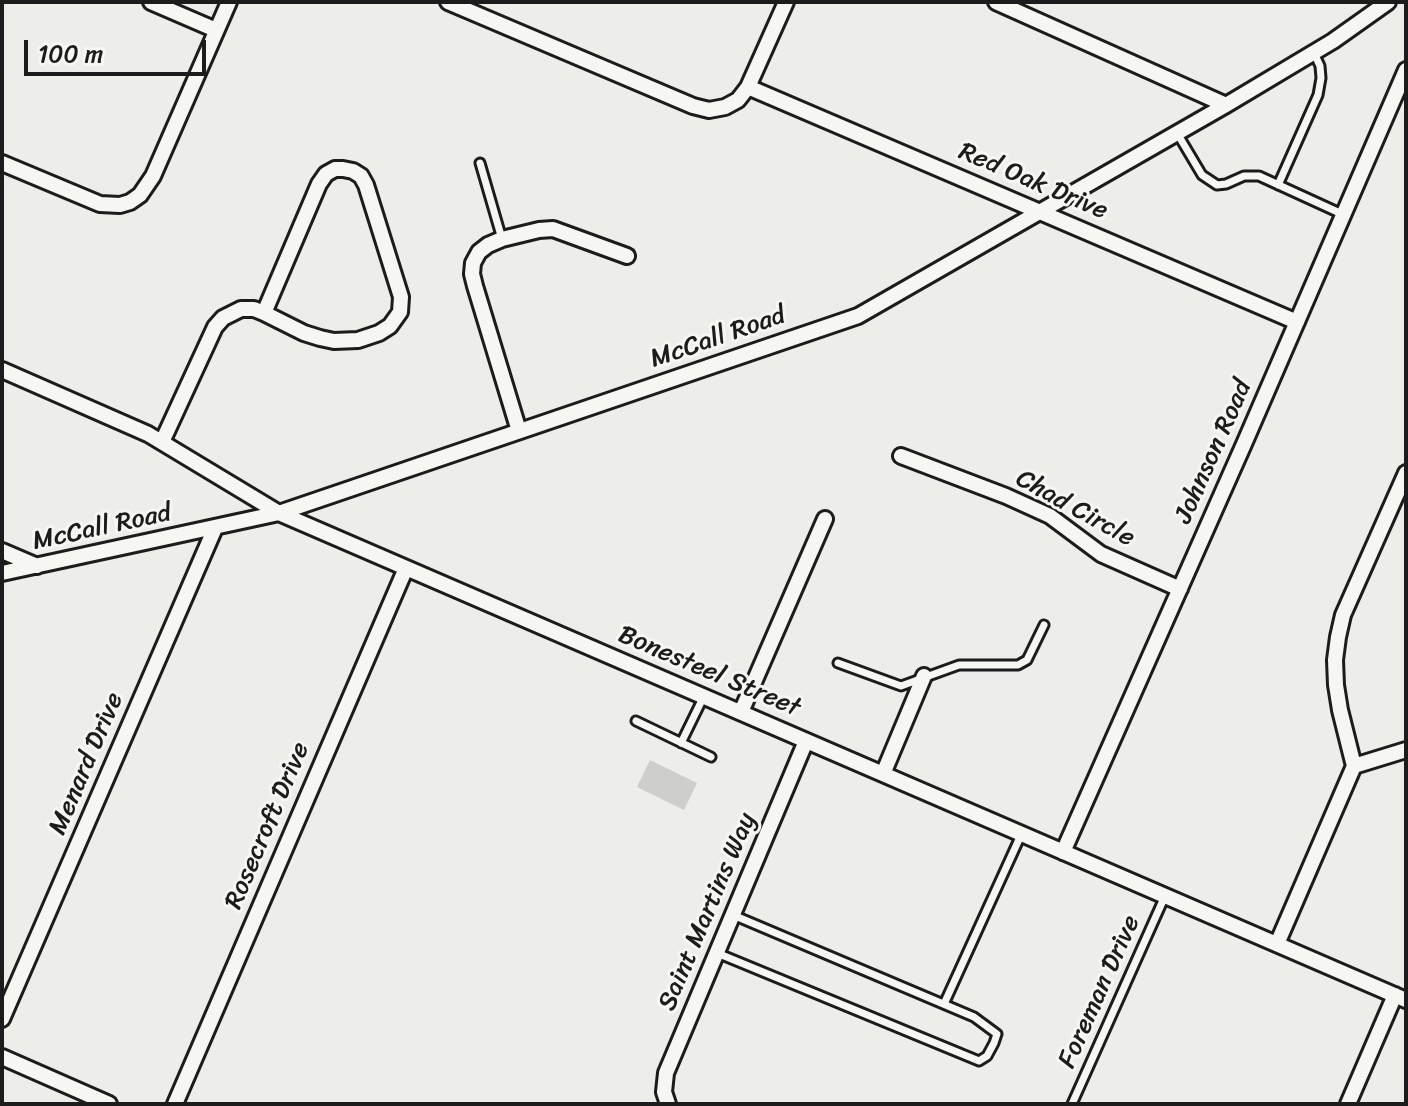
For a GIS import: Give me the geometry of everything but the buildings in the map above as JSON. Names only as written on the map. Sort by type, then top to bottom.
[{"type":"street","points":[[151,2],[216,30]]},
{"type":"street","points":[[2,163],[100,204],[120,205],[140,195],[153,176],[229,2]]},
{"type":"street","points":[[448,2],[693,106],[709,110],[738,100],[748,87],[786,2]]},
{"type":"street","points":[[996,2],[1226,105]]},
{"type":"street","name":"McCall Road","points":[[2,573],[279,513],[858,316],[1314,53],[1388,2]]},
{"type":"street","name":"Johnson Road","points":[[1063,852],[1406,70]]},
{"type":"street","name":"Red Oak Drive","points":[[748,87],[1297,322]]},
{"type":"street","points":[[162,442],[215,327],[223,318],[241,309],[254,309],[304,333],[334,341],[368,337],[390,326],[396,319],[401,297],[361,176],[343,169],[326,174],[264,313]]},
{"type":"street","points":[[519,431],[472,274],[479,252],[502,239],[553,229],[627,256]]},
{"type":"street","name":"Bonesteel Street","points":[[2,370],[148,434],[279,513],[1401,998]]},
{"type":"street","name":"Chad Circle","points":[[901,456],[1050,516],[1101,554],[1180,589]]},
{"type":"street","points":[[1277,944],[1354,766],[1336,685],[1338,637],[1343,615],[1406,473]]},
{"type":"street","points":[[741,712],[825,519]]},
{"type":"street","name":"Menard Drive","points":[[2,1019],[215,528]]},
{"type":"street","points":[[2,551],[37,566]]},
{"type":"street","name":"Rosecroft Drive","points":[[175,1104],[406,568]]},
{"type":"street","points":[[883,774],[924,676]]},
{"type":"street","name":"Saint Martins Way","points":[[668,1104],[664,1092],[666,1073],[806,741]]},
{"type":"street","points":[[1354,766],[1406,750]]},
{"type":"street","points":[[1348,1104],[1401,998]]},
{"type":"street","points":[[2,1057],[109,1104]]},
{"type":"lane","points":[[1278,185],[1318,95],[1320,66],[1314,53]]},
{"type":"lane","points":[[1177,133],[1202,175],[1217,185],[1244,176],[1259,176],[1344,215]]},
{"type":"lane","points":[[480,163],[502,239]]},
{"type":"lane","points":[[838,663],[901,686],[959,665],[1018,665],[1027,660],[1044,625]]},
{"type":"lane","points":[[681,743],[704,696]]},
{"type":"lane","points":[[636,721],[711,757]]},
{"type":"lane","points":[[944,1004],[1021,834]]},
{"type":"lane","name":"Foreman Drive","points":[[1072,1104],[1165,896]]},
{"type":"lane","points":[[717,953],[979,1061],[987,1056],[994,1043],[997,1034],[974,1017],[733,915]]},
{"type":"shaded area","points":[[650,760],[697,783],[684,810],[637,787]]}]
